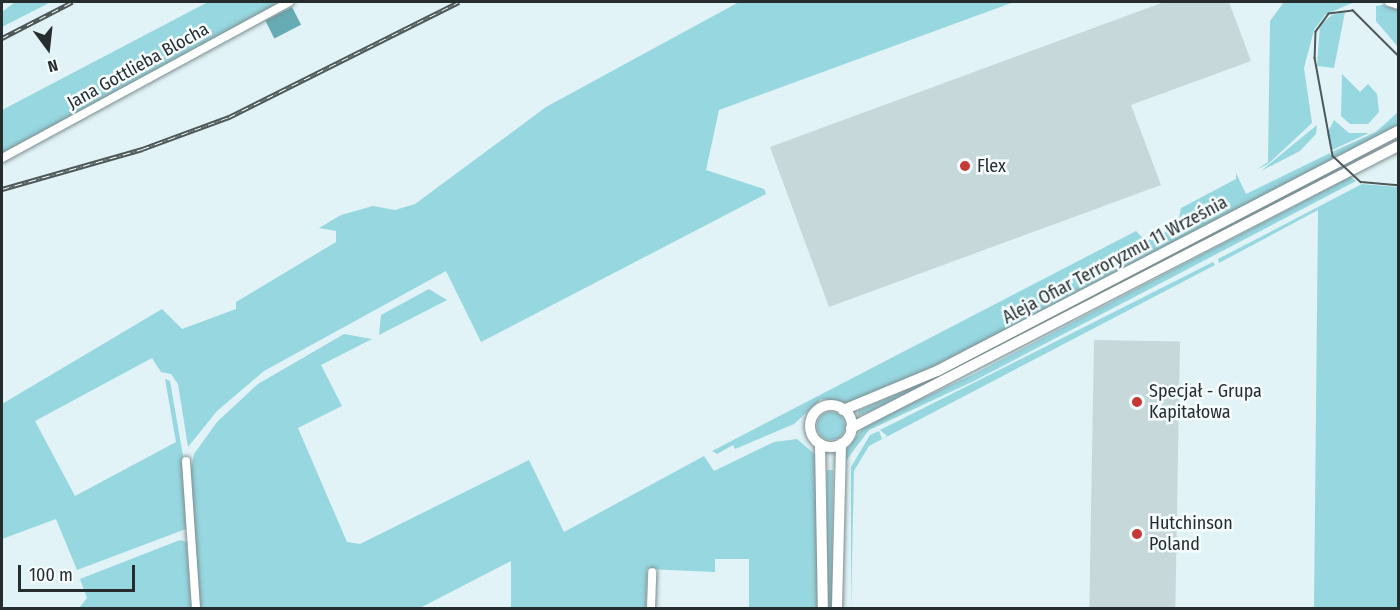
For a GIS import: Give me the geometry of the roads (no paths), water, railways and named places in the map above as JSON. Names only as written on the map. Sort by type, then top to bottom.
[{"type":"street","name":"Jana Gottlieba Blocha","points":[[2,158],[290,2]]},
{"type":"street","name":"Aleja Ofiar Terroryzmu 11 Września","points":[[843,410],[938,371],[1398,131]]},
{"type":"street","name":"Aleja Ofiar Terroryzmu 11 Września","points":[[851,428],[1398,146]]},
{"type":"street","points":[[823,609],[820,444],[811,434],[812,418],[824,406],[843,410],[851,428],[841,444],[837,609]]},
{"type":"street","points":[[820,444],[841,444]]},
{"type":"street","points":[[186,461],[195,609]]},
{"type":"street","points":[[651,609],[652,572]]},
{"type":"tram line","points":[[1398,56],[1353,11],[1329,14],[1316,32],[1315,58],[1333,156],[1361,182],[1398,185]]},
{"type":"railway","points":[[2,38],[72,2]]},
{"type":"railway","points":[[2,189],[142,149],[229,117],[459,2]]},
{"type":"place","name":"Flex","points":[[965,166]]},
{"type":"place","name":"Specjał - Grupa Kapitałowa","points":[[1137,402]]},
{"type":"place","name":"Hutchinson Poland","points":[[1137,534]]}]
